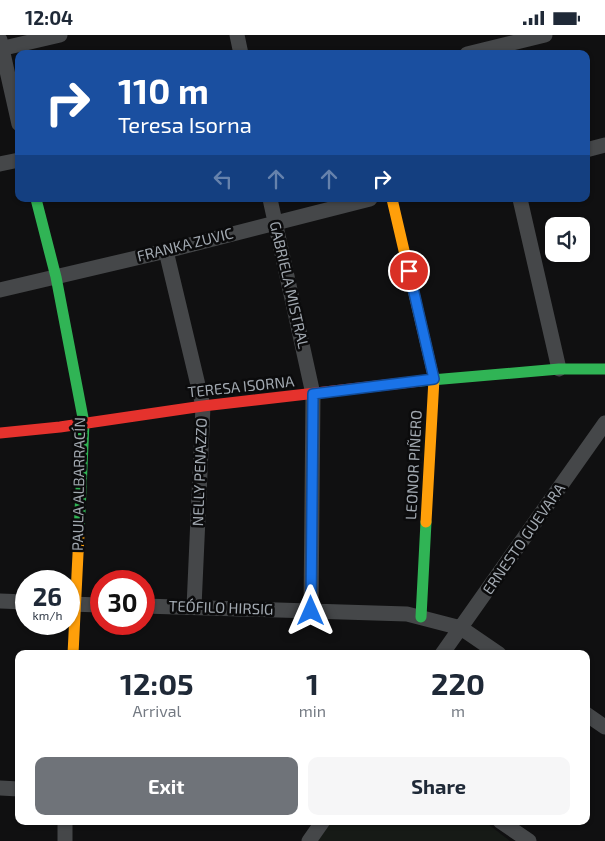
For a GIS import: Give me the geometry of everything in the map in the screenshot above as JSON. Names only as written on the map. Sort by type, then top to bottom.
[{"type":"street","points":[[15,107],[1,46],[60,35]]},
{"type":"street","points":[[237,35],[240,50]]},
{"type":"street","points":[[485,46],[545,35]]},
{"type":"street","points":[[590,149],[605,145]]},
{"type":"street","points":[[0,164],[15,161]]},
{"type":"street","name":"PAULA ALBARRACÍN","points":[[37,202],[56,277],[84,423],[74,570]]},
{"type":"street","name":"GABRIELA MISTRAL","points":[[270,202],[313,394],[311,611]]},
{"type":"street","name":"FRANKA ZUVIC","points":[[0,290],[166,251],[358,202]]},
{"type":"street","name":"LEONOR PIÑERO","points":[[393,202],[434,379],[420,617]]},
{"type":"street","points":[[521,202],[559,369]]},
{"type":"street","name":"NELLY PENAZZO","points":[[166,251],[203,406],[194,607]]},
{"type":"street","name":"TERESA ISORNA","points":[[0,433],[203,406],[434,379],[559,369],[605,369]]},
{"type":"street","name":"ERNESTO GUEVARA","points":[[445,650],[605,423]]},
{"type":"street","points":[[0,601],[15,602]]},
{"type":"street","name":"TEÓFILO HIRSIG","points":[[155,606],[407,614],[461,627],[493,650]]},
{"type":"street","name":"PAULA ALBARRACÍN","points":[[73,635],[73,650]]},
{"type":"street","points":[[590,717],[605,727]]},
{"type":"street","points":[[0,788],[15,789]]},
{"type":"street","points":[[65,825],[65,841]]},
{"type":"street","points":[[309,841],[320,825]]},
{"type":"street","points":[[506,825],[529,841]]},
{"type":"shaded area","points":[[325,825],[489,825],[510,841],[314,841]]},
{"type":"traffic: fast","points":[[37,202],[56,277],[84,423],[79,534]]},
{"type":"traffic: fast","points":[[420,381],[559,369],[605,369]]},
{"type":"traffic: fast","points":[[421,617],[426,522]]},
{"type":"traffic: slow","points":[[393,202],[434,379],[426,522]]},
{"type":"traffic: slow","points":[[73,650],[79,534]]},
{"type":"traffic: jam","points":[[0,433],[60,427],[203,406],[420,381]]},
{"type":"route","points":[[311,611],[313,394],[434,379],[409,271]]}]
